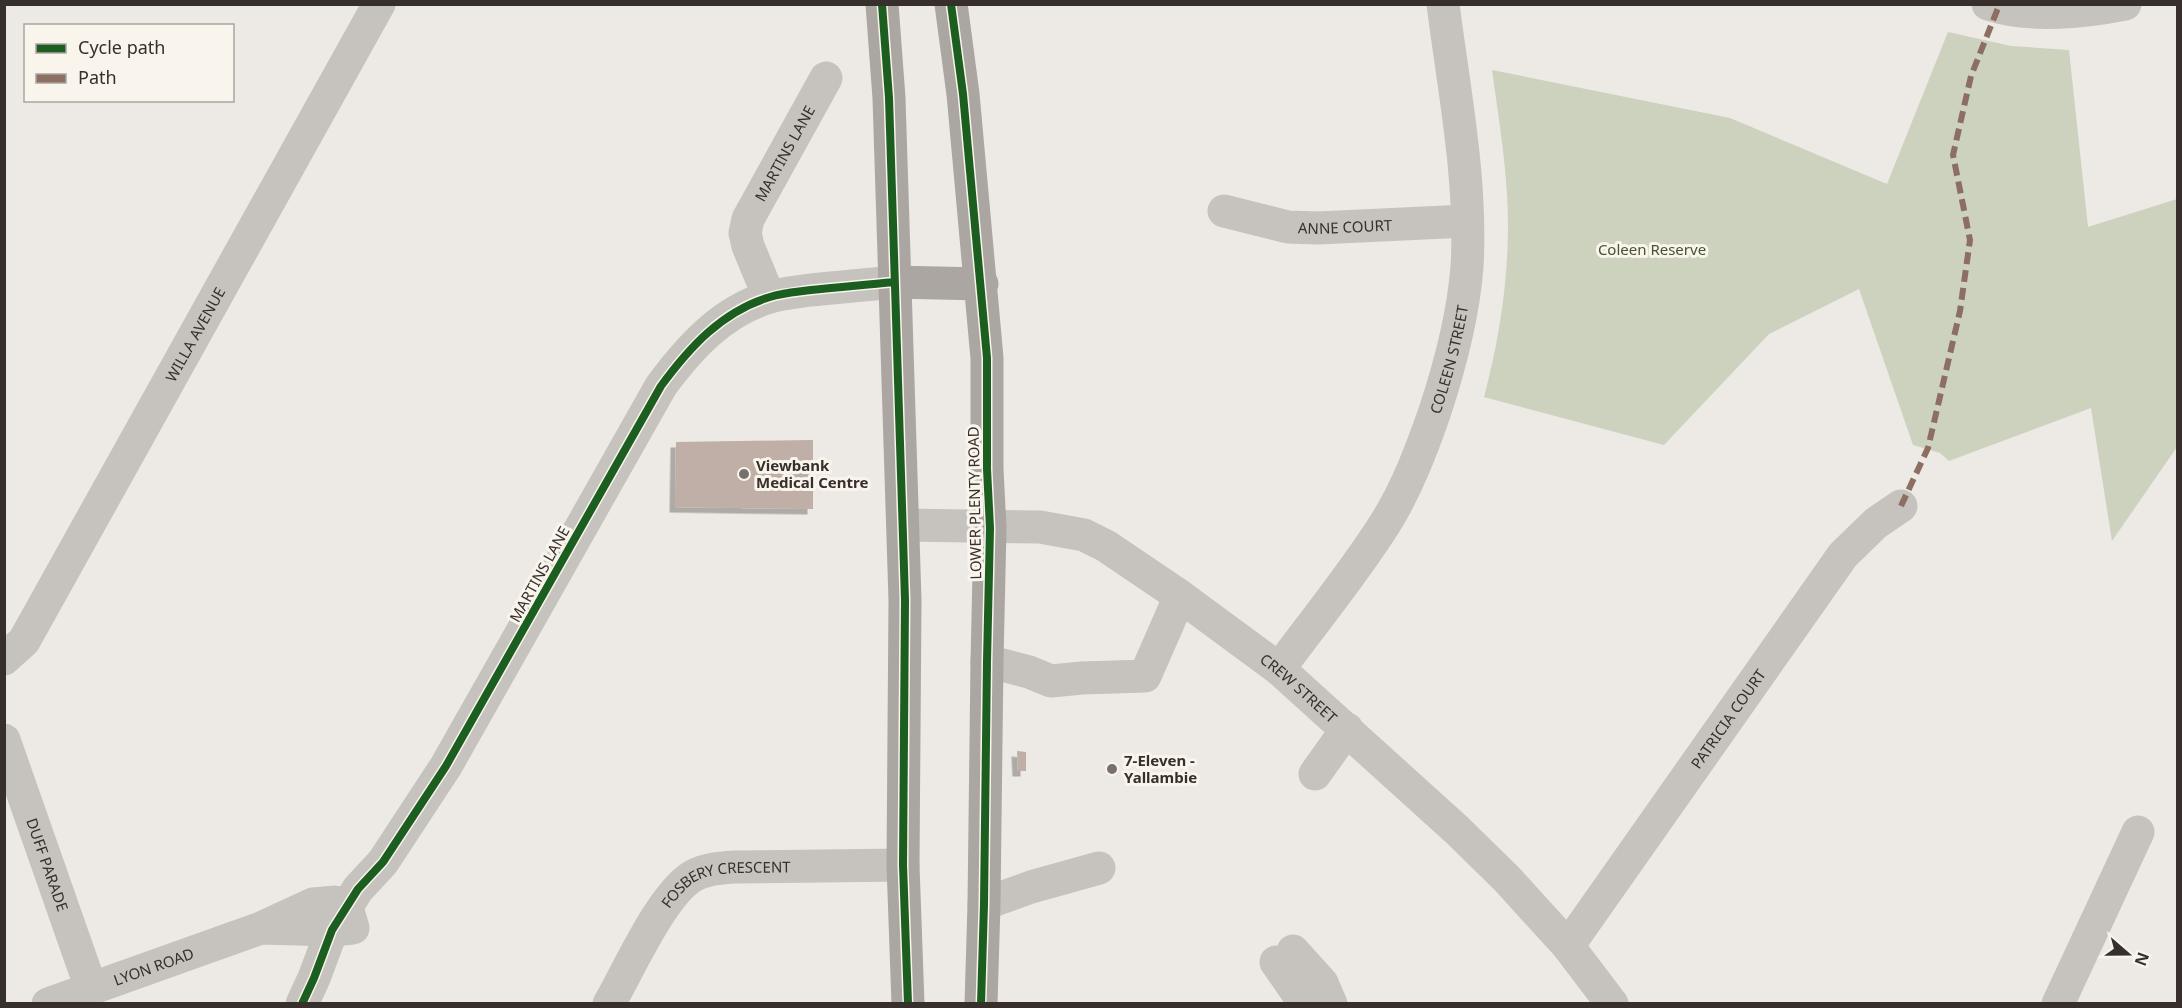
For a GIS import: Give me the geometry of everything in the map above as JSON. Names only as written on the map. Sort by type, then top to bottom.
[{"type":"main road","points":[[882,4],[889,98],[905,600],[903,866],[908,1004]]},
{"type":"main road","name":"LOWER PLENTY ROAD","points":[[951,4],[963,94],[987,358],[987,470],[990,528],[981,1004]]},
{"type":"main road","points":[[894,282],[982,284]]},
{"type":"street","name":"WILLA AVENUE","points":[[4,659],[24,641],[379,4]]},
{"type":"street","name":"COLEEN STREET","points":[[1279,669],[1387,521],[1409,478],[1447,377],[1458,331],[1467,268],[1467,221],[1465,179],[1443,4]]},
{"type":"street","points":[[1988,4],[1998,8],[2041,12],[2101,9],[2125,4]]},
{"type":"street","name":"MARTINS LANE","points":[[769,297],[748,246],[745,233],[748,219],[826,78]]},
{"type":"street","name":"ANNE COURT","points":[[1224,211],[1288,227],[1318,228],[1467,221]]},
{"type":"street","name":"MARTINS LANE","points":[[302,1004],[358,889],[383,862],[447,766],[660,386],[681,358],[708,332],[737,310],[769,297],[894,282]]},
{"type":"street","name":"PATRICIA COURT","points":[[1568,946],[1843,555],[1876,522],[1901,506]]},
{"type":"street","name":"CREW STREET","points":[[903,525],[1040,527],[1084,535],[1106,546],[1180,596],[1279,669],[1347,729],[1482,854],[1568,946],[1612,1004]]},
{"type":"street","points":[[987,661],[1029,672],[1051,681],[1145,676],[1180,596]]},
{"type":"street","points":[[1315,774],[1347,729]]},
{"type":"street","name":"DUFF PARADE","points":[[4,740],[92,988]]},
{"type":"street","points":[[2058,1004],[2138,832]]},
{"type":"street","name":"FOSBERY CRESCENT","points":[[609,1004],[666,903],[679,886],[693,876],[707,870],[734,867],[903,866]]},
{"type":"street","points":[[984,904],[1031,887],[1099,868]]},
{"type":"street","name":"MARTINS LANE","points":[[324,1004],[336,981],[346,946],[343,922]]},
{"type":"street","name":"LYON ROAD","points":[[48,1004],[261,928],[343,922]]},
{"type":"street","points":[[1305,1004],[1285,957],[1322,983],[1331,1004]]},
{"type":"green space","name":"Coleen Reserve","points":[[1948,32],[2011,46],[2069,50],[2088,227],[2177,199],[2177,447],[2112,541],[2091,408],[1949,461],[1940,453],[1913,445],[1859,289],[1769,334],[1664,445],[1484,397],[1502,312],[1508,247],[1505,167],[1492,70],[1730,118],[1887,184]]},
{"type":"building","name":"Viewbank Medical Centre","points":[[813,440],[813,509],[675,507],[676,442]]},
{"type":"building","points":[[1017,751],[1026,752],[1026,771],[1018,771]]},
{"type":"marked path","points":[[1901,506],[1928,448],[1960,311],[1970,240],[1953,155],[1971,76],[1998,8]]},
{"type":"cycle path","points":[[882,4],[889,98],[905,600],[903,865],[908,1004]]},
{"type":"cycle path","points":[[951,4],[963,94],[987,358],[987,469],[990,528],[981,1004]]},
{"type":"cycle path","points":[[302,1004],[332,930],[358,889],[383,862],[446,766],[661,386],[683,358],[708,332],[737,311],[753,303],[790,293],[894,282]]},
{"type":"place","name":"Viewbank Medical Centre","points":[[744,474]]},
{"type":"place","name":"7-Eleven - Yallambie","points":[[1112,769]]}]
